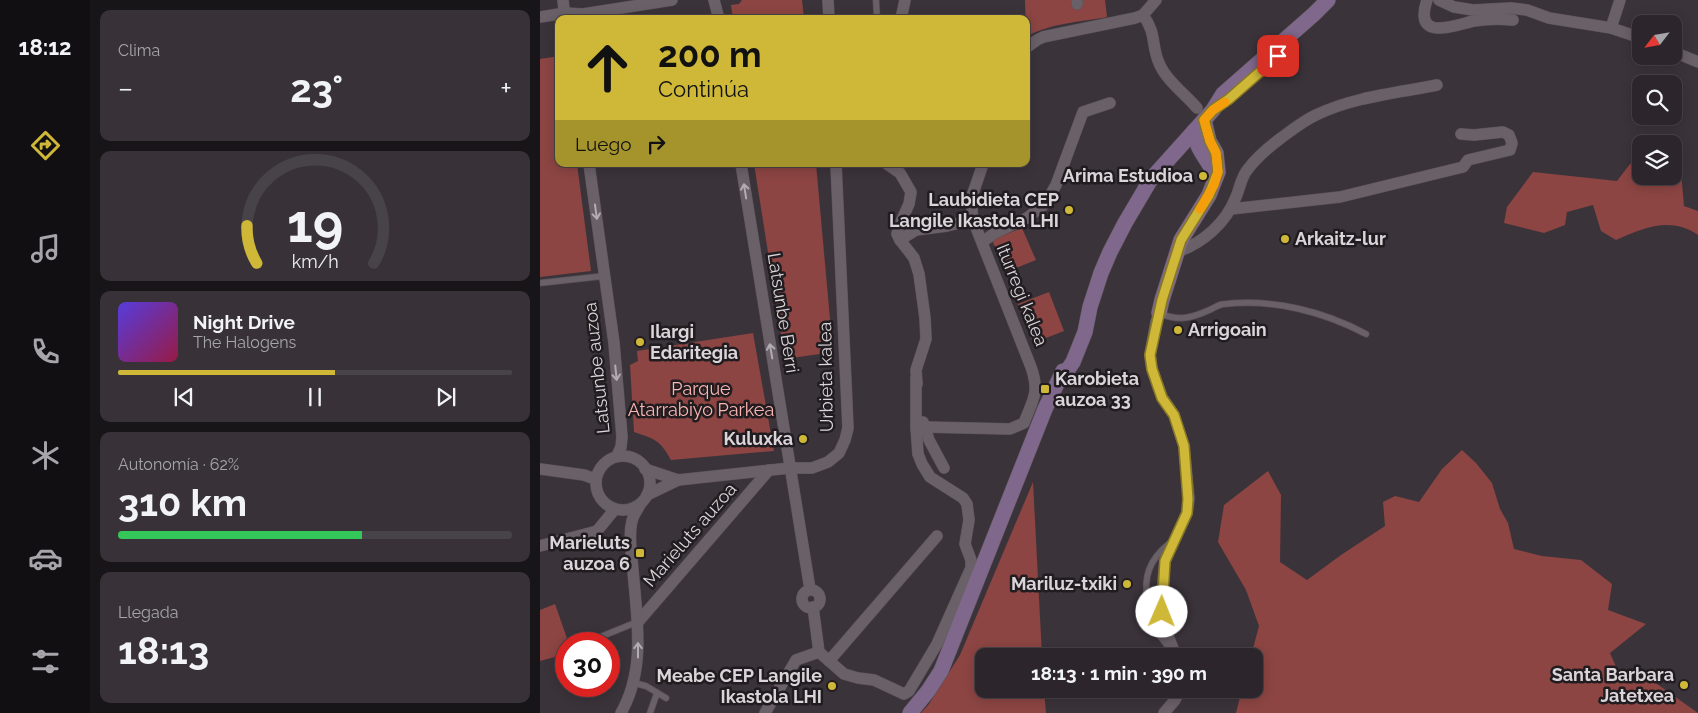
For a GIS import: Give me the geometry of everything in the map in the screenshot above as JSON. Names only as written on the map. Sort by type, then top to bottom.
[{"type":"main road","points":[[910,713],[941,671],[1046,409],[1060,381],[1082,322],[1090,307],[1101,273],[1114,245],[1152,178],[1223,94],[1328,0]]},
{"type":"main road","points":[[1216,178],[1213,169],[1196,144],[1202,117],[1229,99],[1340,0]]},
{"type":"main road","points":[[1160,312],[1181,240],[1209,195],[1216,178],[1218,162],[1216,153],[1207,134],[1202,117]]},
{"type":"main road","points":[[1173,153],[1182,151],[1202,154]]},
{"type":"street","points":[[563,0],[565,15]]},
{"type":"street","points":[[574,15],[672,0]]},
{"type":"street","points":[[714,0],[718,15]]},
{"type":"street","points":[[828,0],[829,15]]},
{"type":"street","points":[[902,15],[905,0]]},
{"type":"street","points":[[1030,45],[1043,38],[1143,15],[1156,0]]},
{"type":"street","points":[[1427,0],[1424,16],[1427,24],[1432,28],[1476,20],[1513,20]]},
{"type":"street","points":[[1438,0],[1454,7],[1473,10],[1511,8],[1527,10],[1549,18],[1611,28],[1632,35]]},
{"type":"street","points":[[1611,28],[1620,0]]},
{"type":"street","points":[[1143,15],[1151,25],[1158,62],[1163,71],[1202,117]]},
{"type":"street","points":[[540,17],[555,16]]},
{"type":"street","points":[[1682,55],[1698,62]]},
{"type":"street","points":[[1177,252],[1187,249],[1202,240],[1219,224],[1231,209],[1244,174],[1248,169],[1258,157],[1299,124],[1316,115],[1351,102],[1438,86]]},
{"type":"street","points":[[982,242],[995,233],[1027,218],[1045,204],[1056,185],[1083,112],[1110,102]]},
{"type":"street","points":[[1231,209],[1340,197],[1463,168],[1468,160],[1510,150],[1512,143],[1509,135],[1503,132],[1474,135],[1461,134]]},
{"type":"street","name":"Latsunbe auzoa","points":[[589,167],[614,343],[622,437],[621,447],[617,456]]},
{"type":"street","name":"Latsunbe Berri","points":[[741,167],[790,468]]},
{"type":"street","name":"Urbieta kalea","points":[[644,500],[678,480],[790,468],[812,468],[834,458],[843,446],[848,428],[836,167]]},
{"type":"street","points":[[790,468],[810,589],[816,591],[819,596],[819,602],[813,608],[819,652],[844,674],[874,680],[904,694],[909,692],[937,644],[971,568],[972,560],[965,544],[969,520],[967,504],[963,498],[930,477],[918,454],[916,370],[926,339],[925,318],[920,274],[914,258],[897,234],[909,204],[911,192],[900,173],[891,167]]},
{"type":"street","name":"Iturregi kalea","points":[[925,427],[1010,429],[1024,423],[1036,390],[1036,381],[982,242],[969,221],[971,199],[982,167]]},
{"type":"street","points":[[900,240],[916,230],[938,228],[969,221]]},
{"type":"street","points":[[1160,312],[1156,322],[1150,355],[1152,369],[1162,398],[1174,415],[1184,446],[1188,499],[1187,513],[1165,561],[1162,612],[1166,631],[1173,648]]},
{"type":"street","points":[[916,378],[922,420],[929,440],[944,468]]},
{"type":"street","points":[[620,713],[634,683],[638,659],[638,622],[630,536],[632,520],[644,500],[650,481],[645,469],[635,459],[626,456],[617,456],[609,459],[602,465],[595,479],[596,490],[600,499],[607,505],[615,510],[624,510],[644,500]]},
{"type":"street","points":[[540,469],[584,475],[595,479]]},
{"type":"street","name":"Urbieta kalea","points":[[645,469],[678,480]]},
{"type":"street","name":"Marieluts auzoa","points":[[638,622],[770,470]]},
{"type":"street","points":[[540,546],[597,531],[615,510]]},
{"type":"street","points":[[829,661],[937,536]]},
{"type":"street","points":[[765,713],[796,660],[819,652]]},
{"type":"street","points":[[1164,713],[1176,698]]},
{"type":"lane","points":[[876,0],[877,15]]},
{"type":"lane","name":"Latsunbe auzoa","points":[[540,283],[604,276]]},
{"type":"lane","points":[[1160,312],[1172,318],[1188,318],[1206,312],[1221,304],[1241,303],[1283,306],[1318,313],[1366,334]]},
{"type":"lane","points":[[613,632],[638,622]]},
{"type":"lane","points":[[634,683],[646,686],[666,698]]},
{"type":"lane","points":[[650,713],[657,692]]},
{"type":"green space","points":[[742,0],[802,0],[804,15],[732,15],[731,5],[739,4]]},
{"type":"green space","points":[[1025,0],[1105,0],[1107,17],[1055,26],[1030,35],[1030,15],[1025,15]]},
{"type":"green space","points":[[555,57],[555,167],[577,167],[591,271],[540,277],[540,59]]},
{"type":"green space","points":[[1630,164],[1632,164],[1632,185],[1682,185],[1682,183],[1684,206],[1698,211],[1698,235],[1688,229],[1667,225],[1636,231],[1616,240],[1601,231],[1593,205],[1567,212],[1565,225],[1544,233],[1504,223],[1507,207],[1533,172],[1617,181]]},
{"type":"green space","points":[[754,167],[816,167],[833,352],[785,359]]},
{"type":"green space","points":[[1022,228],[1036,260],[1006,272],[992,240]]},
{"type":"green space","points":[[1049,292],[1064,331],[1033,343],[1018,304]]},
{"type":"green space","name":"Parque Atarrabiyo Parkea","points":[[753,333],[774,451],[671,460],[660,444],[634,432],[630,365],[638,361],[637,351]]},
{"type":"green space","points":[[1462,450],[1476,463],[1492,483],[1500,509],[1508,523],[1514,549],[1542,556],[1581,560],[1612,584],[1608,610],[1646,624],[1610,653],[1617,669],[1646,682],[1650,679],[1698,713],[1236,713],[1240,698],[1263,698],[1263,648],[1253,648],[1259,626],[1246,590],[1218,542],[1224,505],[1268,471],[1281,495],[1280,562],[1307,580],[1385,526],[1383,502],[1395,496],[1419,502],[1442,469]]},
{"type":"green space","points":[[1033,482],[1042,648],[975,648],[975,698],[1045,698],[1046,713],[921,713],[929,704],[960,655]]},
{"type":"green space","points":[[555,604],[565,632],[555,632],[555,657],[540,661],[540,610]]},
{"type":"slow traffic","points":[[1200,209],[1214,185],[1218,172],[1216,153],[1207,134],[1204,120],[1213,110],[1225,102]]},
{"type":"place","name":"Arima Estudioa","points":[[1203,176]]},
{"type":"place","name":"Laubidieta CEP Langile Ikastola LHI","points":[[1069,210]]},
{"type":"place","name":"Arkaitz-lur","points":[[1285,239]]},
{"type":"place","name":"Arrigoain","points":[[1178,330]]},
{"type":"place","name":"Ilargi Edaritegia","points":[[640,342]]},
{"type":"place","name":"Karobieta auzoa 33","points":[[1045,389]]},
{"type":"place","name":"Kuluxka","points":[[803,439]]},
{"type":"place","name":"Marieluts auzoa 6","points":[[640,553]]},
{"type":"place","name":"Mariluz-txiki","points":[[1127,584]]},
{"type":"place","name":"Santa Barbara Jatetxea","points":[[1684,685]]},
{"type":"place","name":"Meabe CEP Langile Ikastola LHI","points":[[832,686]]},
{"type":"route","points":[[1162,612],[1165,561],[1181,530],[1187,513],[1188,499],[1184,446],[1174,415],[1162,398],[1152,369],[1150,355],[1156,322],[1181,240],[1209,195],[1218,172],[1216,153],[1207,134],[1204,120],[1213,110],[1229,99],[1278,56]]}]
